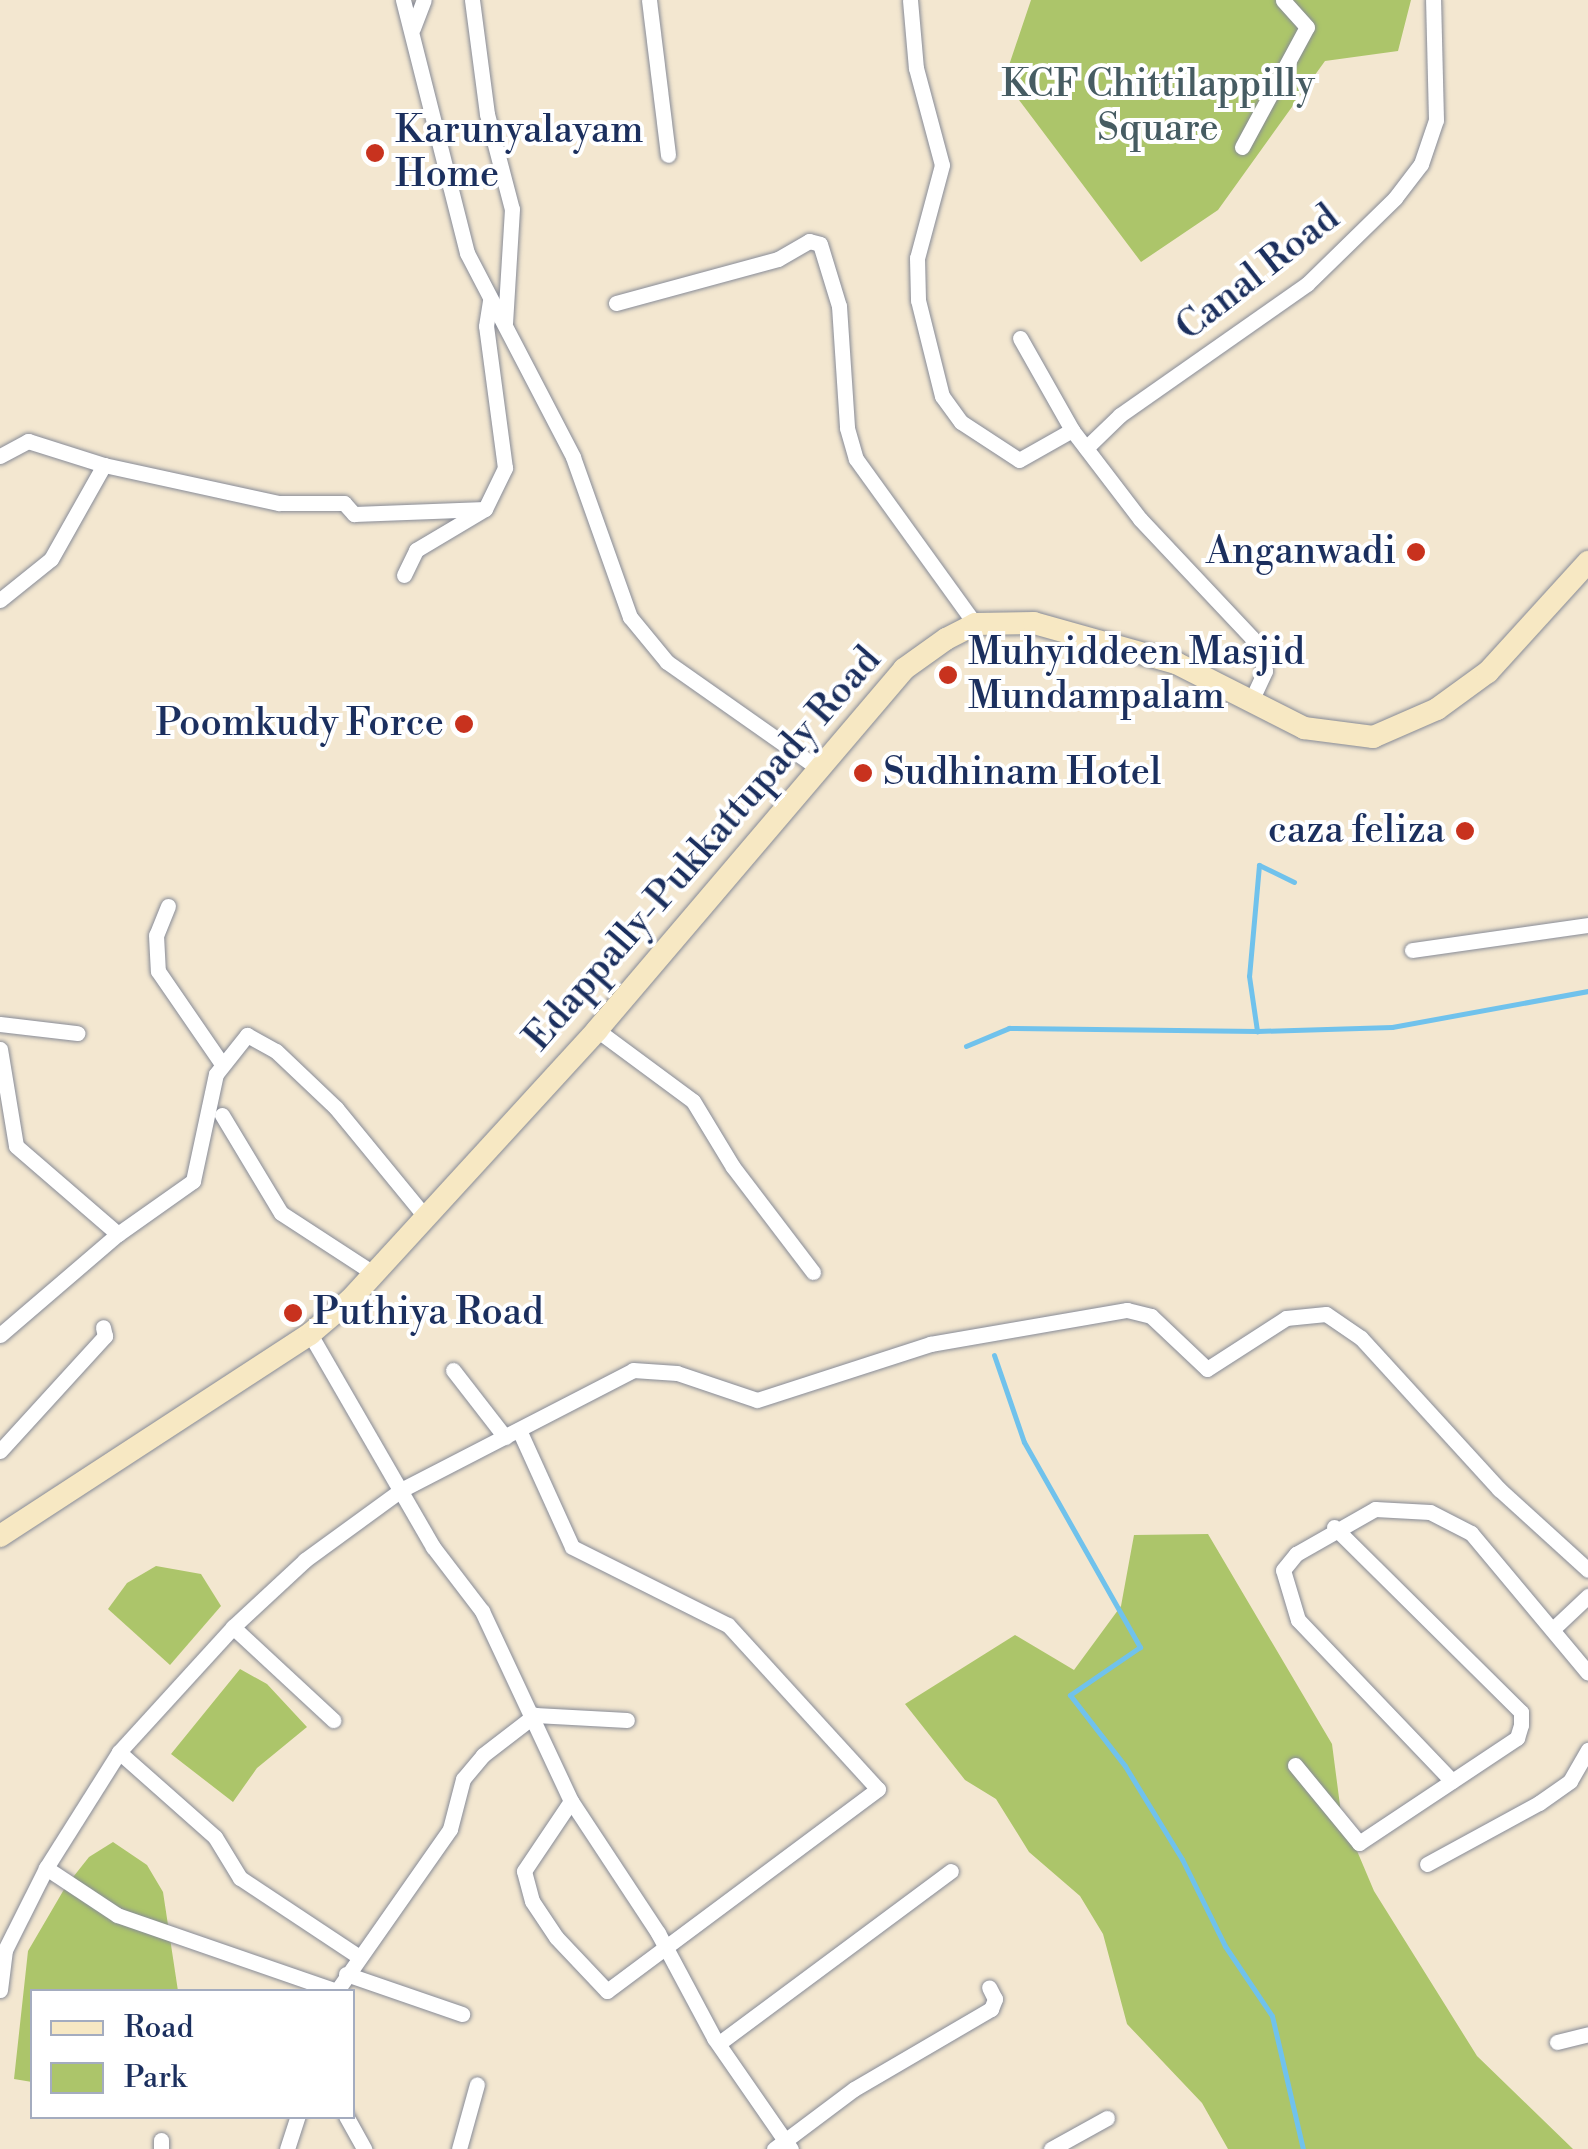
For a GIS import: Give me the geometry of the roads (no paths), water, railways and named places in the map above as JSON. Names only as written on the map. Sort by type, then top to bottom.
[{"type":"main road","points":[[975,624],[1034,623],[1102,640],[1176,663],[1252,698],[1304,728],[1338,736],[1373,737],[1406,725],[1488,672],[1588,562]]},
{"type":"main road","name":"Edappally-Pukkattupady Road","points":[[0,1536],[310,1334],[373,1273],[596,1030],[904,668],[975,624]]},
{"type":"street","points":[[403,0],[452,207],[490,300],[505,322],[573,458],[630,618],[667,662],[818,768]]},
{"type":"street","points":[[412,33],[424,0]]},
{"type":"street","points":[[472,0],[487,114],[512,210],[505,322]]},
{"type":"street","points":[[650,0],[668,155]]},
{"type":"street","points":[[910,0],[916,68],[942,165],[917,258],[918,300],[942,396],[961,422],[1019,460],[1072,430]]},
{"type":"street","points":[[1242,147],[1307,27],[1283,0]]},
{"type":"street","name":"Canal Road","points":[[1086,448],[1120,416],[1307,284],[1396,198],[1420,164],[1436,120],[1434,0]]},
{"type":"street","points":[[616,303],[778,259],[809,240],[820,244],[839,306],[847,428],[856,458],[975,624]]},
{"type":"street","points":[[404,575],[416,550],[485,509],[505,468],[506,445],[486,326],[490,300]]},
{"type":"street","points":[[1020,338],[1072,430],[1140,519],[1252,638],[1265,671],[1252,698]]},
{"type":"street","points":[[0,456],[28,440],[104,465],[279,503],[344,504],[354,514],[485,509]]},
{"type":"street","points":[[0,600],[50,559],[90,480],[104,465]]},
{"type":"street","points":[[168,906],[156,935],[158,971],[222,1064]]},
{"type":"street","points":[[1412,950],[1588,925]]},
{"type":"street","points":[[0,1024],[77,1033]]},
{"type":"street","points":[[596,1030],[693,1100],[733,1167],[813,1272]]},
{"type":"street","points":[[0,1335],[118,1234],[193,1181],[222,1064],[246,1036],[264,1042],[336,1108],[424,1215]]},
{"type":"street","points":[[0,1050],[16,1146],[118,1234]]},
{"type":"street","points":[[222,1115],[280,1213],[373,1273]]},
{"type":"street","points":[[0,1990],[2,1964],[46,1868],[119,1752],[233,1626],[306,1560],[401,1490],[634,1370],[692,1376],[757,1400],[930,1344],[1127,1310],[1151,1316],[1207,1370],[1286,1318],[1326,1314],[1362,1338],[1486,1475],[1588,1570]]},
{"type":"street","points":[[0,1452],[105,1336],[102,1326]]},
{"type":"street","points":[[310,1334],[401,1490],[482,1611],[535,1715],[571,1801],[667,1950],[714,2038],[722,2041],[783,2146],[854,2089],[991,2008],[995,1999],[989,1987]]},
{"type":"street","points":[[453,1370],[512,1434],[572,1547],[728,1626],[878,1790],[608,1991],[540,1913],[524,1872],[571,1801]]},
{"type":"street","points":[[1452,1782],[1298,1620],[1286,1596],[1283,1570],[1334,1527],[1375,1509],[1430,1512],[1454,1523],[1554,1628],[1588,1673]]},
{"type":"street","points":[[1295,1765],[1359,1843],[1517,1738],[1521,1712],[1334,1527]]},
{"type":"street","points":[[1554,1628],[1588,1596]]},
{"type":"street","points":[[233,1626],[333,1720]]},
{"type":"street","points":[[337,1989],[450,1828],[469,1770],[535,1715],[627,1720]]},
{"type":"street","points":[[1427,1864],[1540,1803],[1570,1781],[1588,1750]]},
{"type":"street","points":[[119,1752],[215,1837],[240,1878],[358,1956]]},
{"type":"street","points":[[46,1868],[117,1916],[330,1989]]},
{"type":"street","points":[[722,2041],[951,1871]]},
{"type":"street","points":[[346,1974],[462,2014]]},
{"type":"street","points":[[1557,2042],[1588,2034]]},
{"type":"street","points":[[459,2149],[477,2084]]},
{"type":"street","points":[[1051,2149],[1107,2118]]},
{"type":"street","points":[[288,2149],[297,2119]]},
{"type":"street","points":[[348,2119],[364,2149]]},
{"type":"waterway","points":[[1294,882],[1259,865],[1249,976],[1257,1031],[1392,1027],[1588,991]]},
{"type":"waterway","points":[[966,1046],[1009,1028],[1257,1031]]},
{"type":"waterway","points":[[994,1355],[1024,1442],[1140,1647],[1070,1695],[1125,1766],[1182,1859],[1225,1946],[1272,2016],[1303,2149]]},
{"type":"place","name":"Karunyalayam Home","points":[[375,153]]},
{"type":"place","name":"Anganwadi","points":[[1416,552]]},
{"type":"place","name":"Muhyiddeen Masjid Mundampalam","points":[[948,675]]},
{"type":"place","name":"Poomkudy Force","points":[[464,724]]},
{"type":"place","name":"Sudhinam Hotel","points":[[863,773]]},
{"type":"place","name":"caza feliza","points":[[1465,831]]},
{"type":"place","name":"Puthiya Road","points":[[293,1313]]},
{"type":"park label","name":"KCF Chittilappilly Square","points":[[1158,107]]}]
